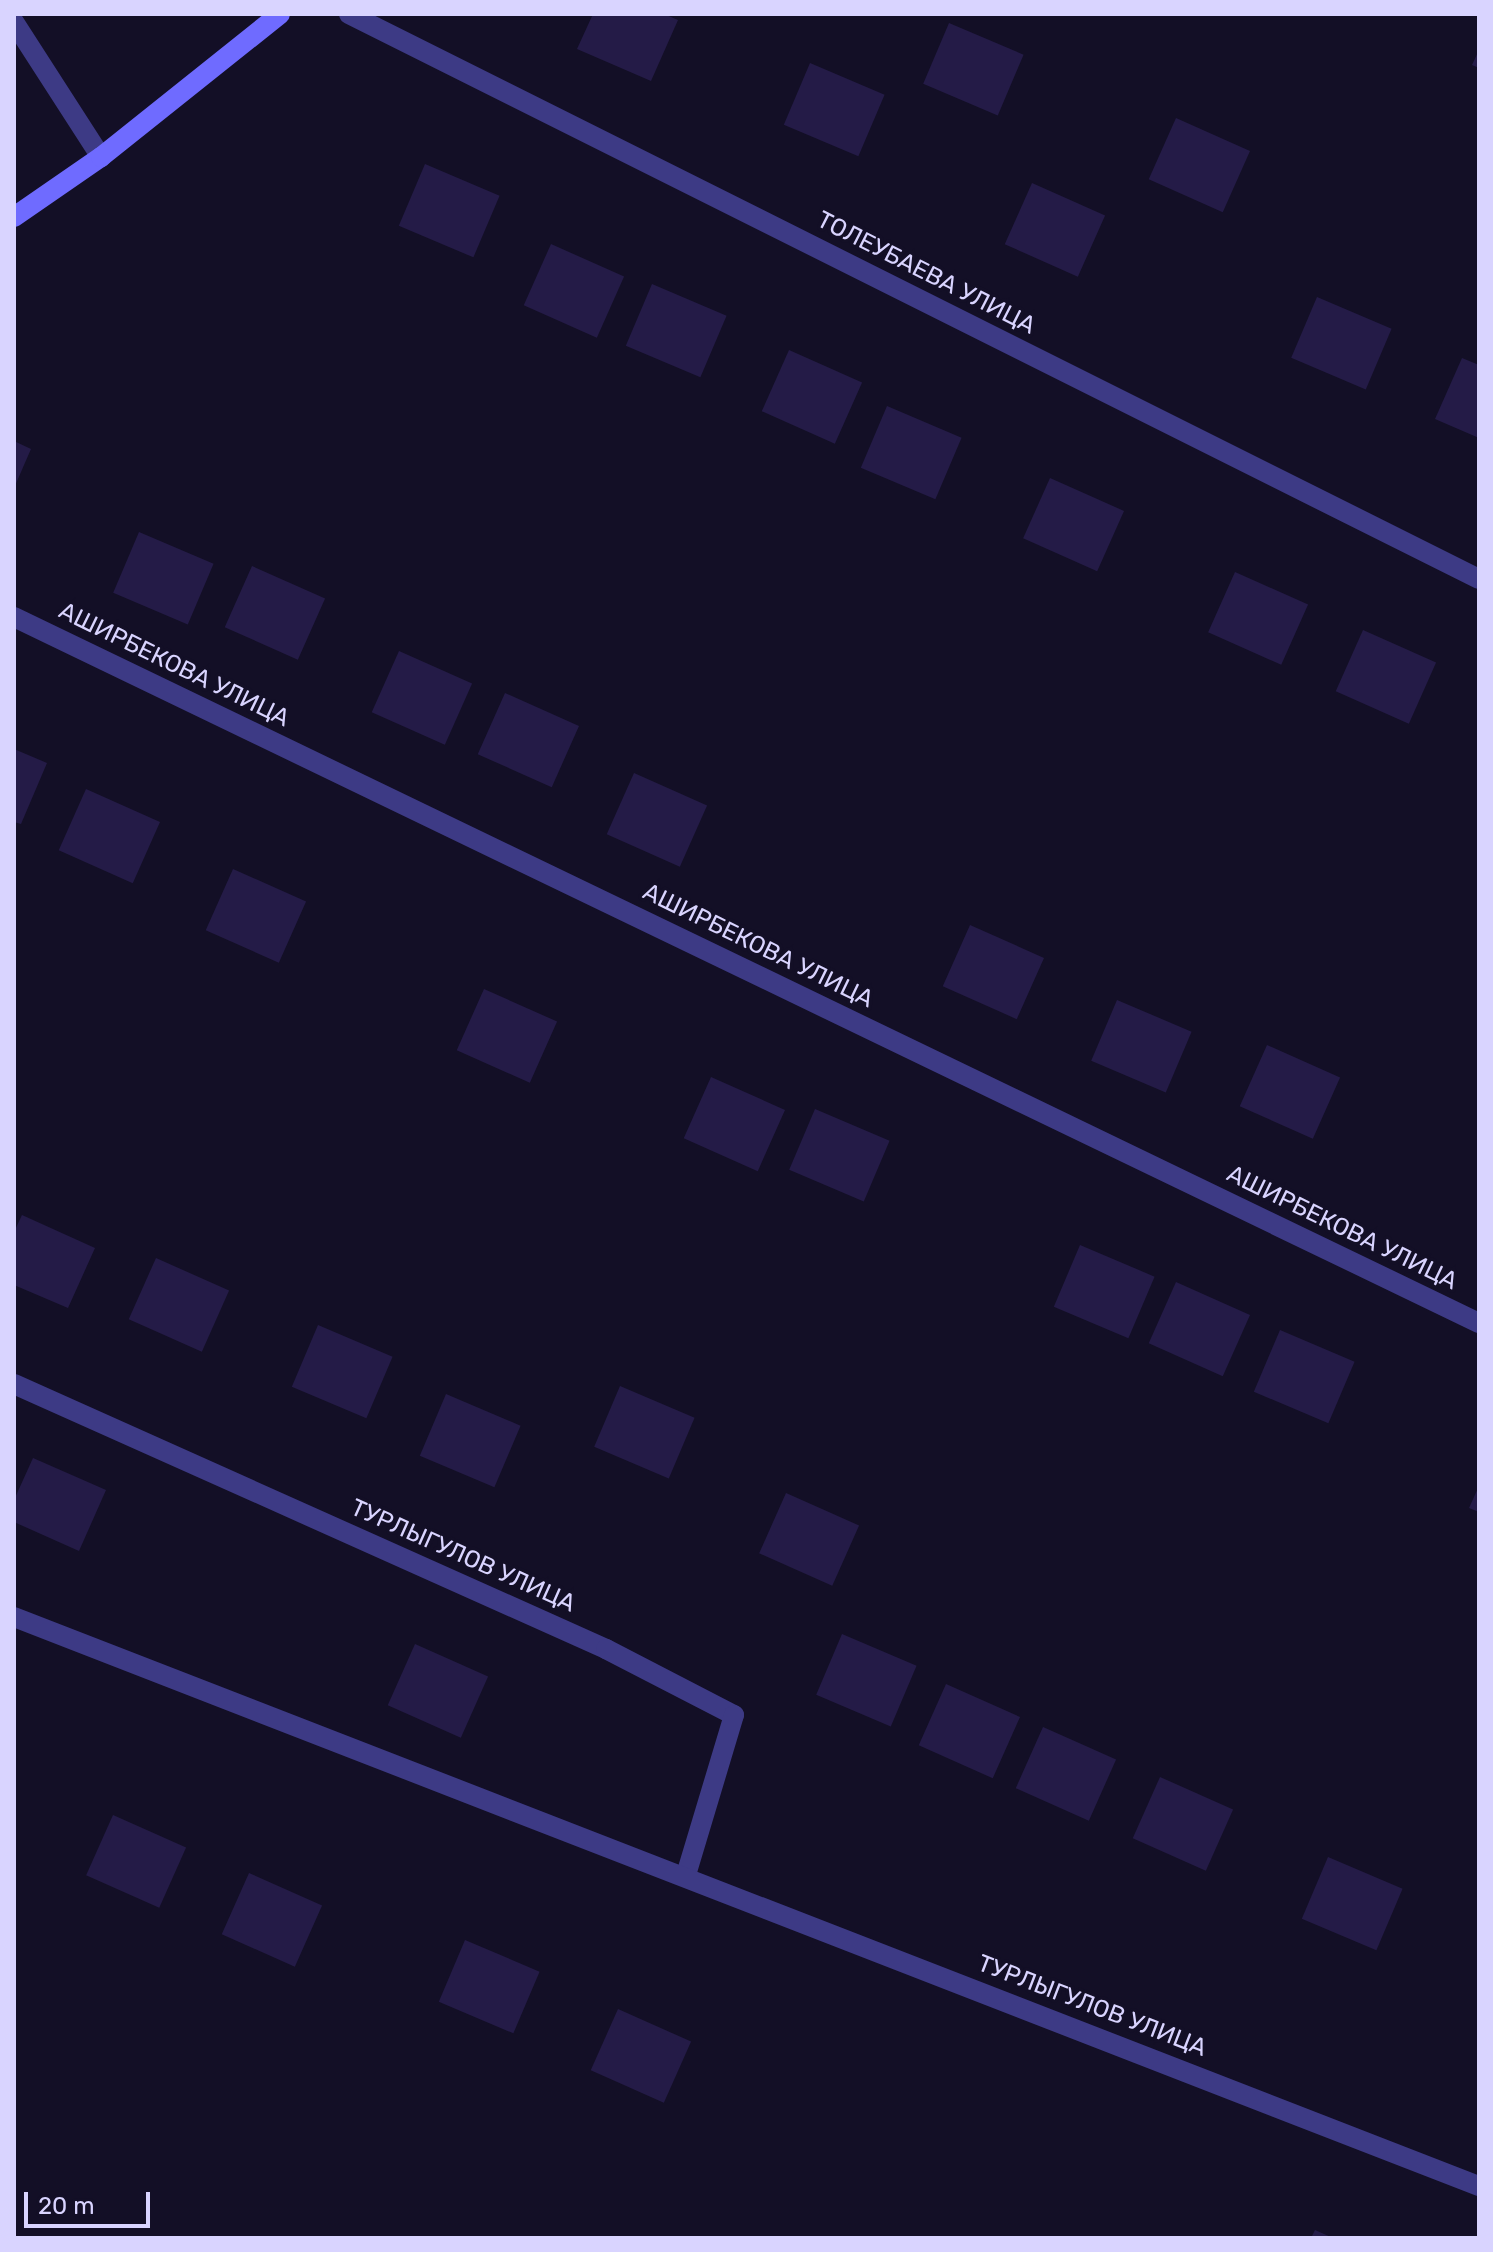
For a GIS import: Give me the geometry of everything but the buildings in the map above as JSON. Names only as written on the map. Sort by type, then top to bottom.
[{"type":"street","points":[[14,217],[101,157],[280,14]]},
{"type":"street","name":"ТОЛЕУБАЕВА УЛИЦА","points":[[349,14],[1479,579]]},
{"type":"street","points":[[14,22],[101,157]]},
{"type":"street","name":"АШИРБЕКОВА УЛИЦА","points":[[14,617],[1479,1323]]},
{"type":"street","name":"ТУРЛЫГУЛОВ УЛИЦА","points":[[14,1384],[606,1649],[734,1715],[686,1875]]},
{"type":"street","name":"ТУРЛЫГУЛОВ УЛИЦА","points":[[14,1617],[686,1875],[1479,2186]]}]
